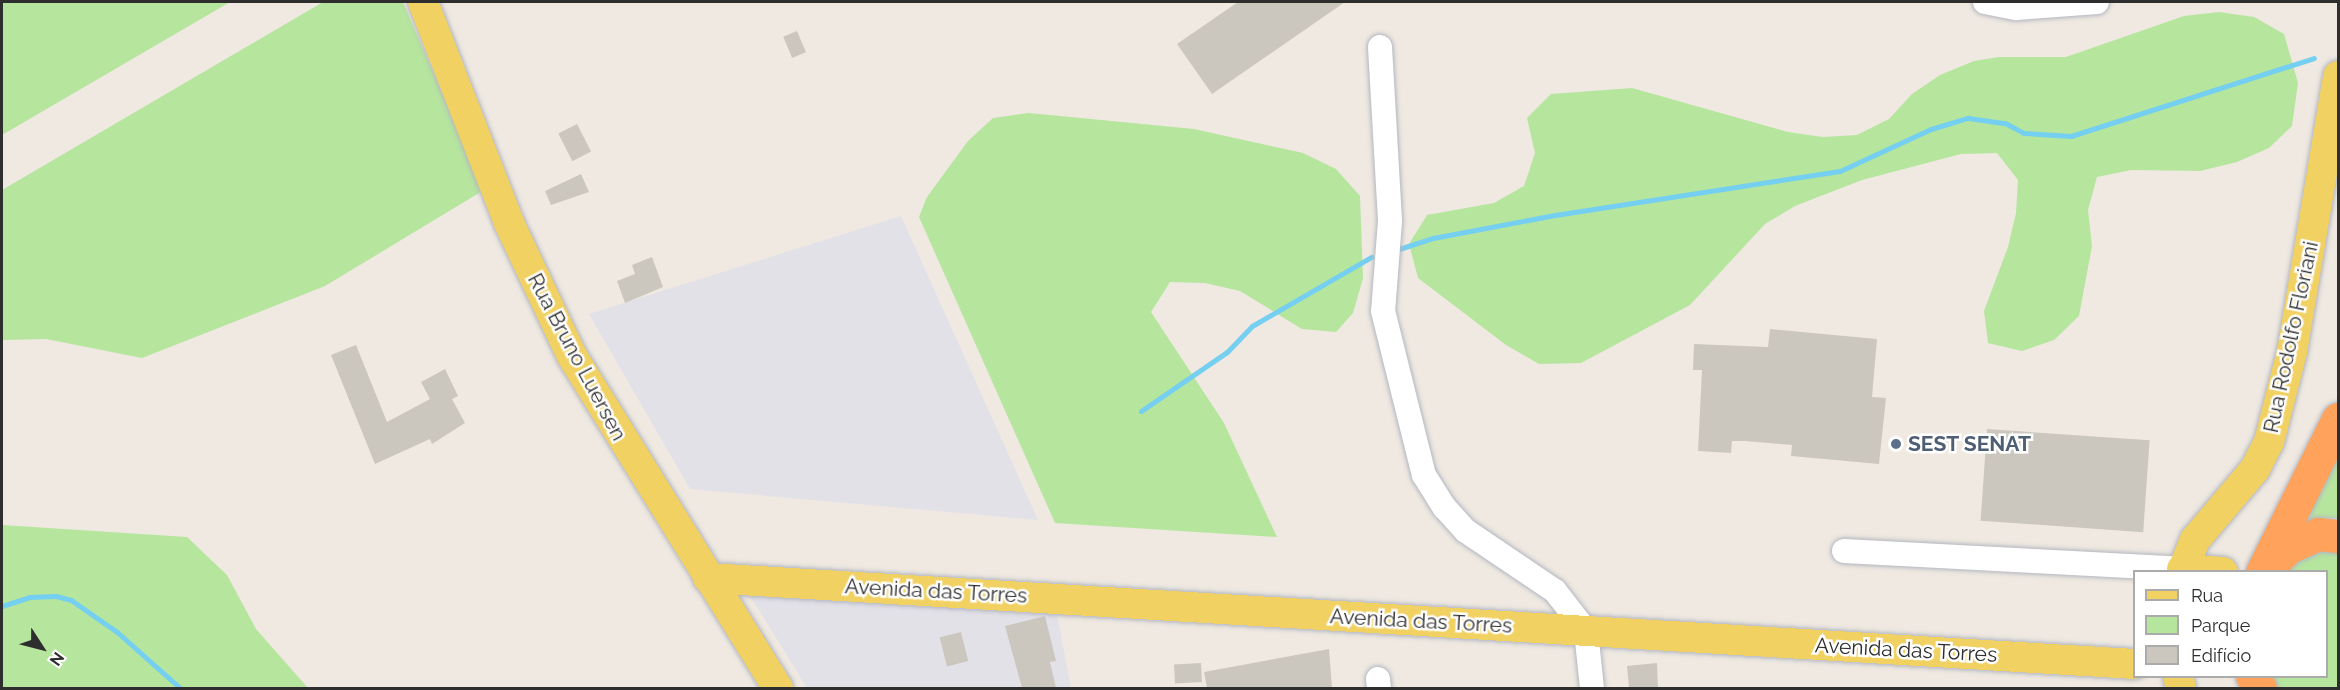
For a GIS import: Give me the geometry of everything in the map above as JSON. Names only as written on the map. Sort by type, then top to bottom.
[{"type":"highway","points":[[2264,570],[2338,419]]},
{"type":"highway","points":[[2265,570],[2289,547],[2318,534],[2338,536]]},
{"type":"main road","name":"Rua Bruno Luersen","points":[[423,2],[509,223],[545,303],[614,429],[778,688]]},
{"type":"main road","name":"Rua Rodolfo Floriani","points":[[2182,570],[2214,513],[2254,469],[2276,422],[2292,352],[2338,76]]},
{"type":"main road","name":"Avenida das Torres","points":[[708,578],[2133,664]]},
{"type":"street","points":[[1985,2],[2016,8],[2056,3],[2097,2]]},
{"type":"street","points":[[1380,47],[1390,221],[1383,311],[1424,475],[1466,531],[1555,591],[1586,631],[1592,688]]},
{"type":"street","points":[[1844,551],[2182,570]]},
{"type":"shaded area","points":[[901,216],[1038,520],[690,489],[589,314]]},
{"type":"shaded area","points":[[750,596],[1056,609],[1071,688],[807,688]]},
{"type":"green space","points":[[2,2],[230,2],[2,135]]},
{"type":"green space","points":[[323,2],[403,2],[484,190],[325,286],[142,358],[46,339],[2,340],[2,190]]},
{"type":"green space","points":[[2219,12],[2254,17],[2284,34],[2298,83],[2292,126],[2269,148],[2237,162],[2200,171],[2131,170],[2097,177],[2088,210],[2092,246],[2079,316],[2054,340],[2022,351],[1988,343],[1984,311],[2008,247],[2016,213],[2018,180],[1997,153],[1961,154],[1862,180],[1795,206],[1765,224],[1690,305],[1581,363],[1539,364],[1506,345],[1418,278],[1409,244],[1427,215],[1494,203],[1524,186],[1535,153],[1527,118],[1551,94],[1632,88],[1788,132],[1823,137],[1857,135],[1889,119],[1912,94],[1940,75],[1974,61],[1999,57],[2066,57],[2184,16]]},
{"type":"green space","points":[[1029,113],[1194,129],[1303,153],[1336,169],[1360,196],[1363,278],[1353,313],[1336,332],[1302,329],[1240,291],[1205,283],[1170,282],[1151,312],[1224,423],[1277,537],[1055,523],[919,217],[927,197],[968,141],[993,118]]},
{"type":"green space","points":[[2338,435],[2338,518],[2320,518],[2296,527]]},
{"type":"green space","points":[[2,525],[187,537],[227,575],[256,629],[308,688],[2,688]]},
{"type":"green space","points":[[2338,545],[2338,688],[2274,688],[2266,678],[2328,678],[2328,570],[2277,570],[2283,562]]},
{"type":"building","points":[[1238,2],[1345,2],[1212,94],[1177,44]]},
{"type":"building","points":[[797,31],[806,52],[792,58],[783,37]]},
{"type":"building","points":[[577,124],[591,152],[572,161],[558,134]]},
{"type":"building","points":[[581,174],[589,192],[551,205],[545,191]]},
{"type":"building","points":[[652,257],[663,287],[625,303],[617,281],[635,274],[632,265]]},
{"type":"building","points":[[1770,329],[1877,339],[1872,397],[1886,398],[1879,464],[1791,456],[1792,445],[1745,441],[1732,441],[1731,453],[1698,451],[1702,370],[1693,370],[1694,344],[1768,347]]},
{"type":"building","points":[[356,345],[387,422],[430,399],[421,382],[445,369],[458,396],[452,399],[465,423],[432,444],[430,439],[375,464],[331,355]]},
{"type":"building","points":[[1987,429],[2150,440],[2143,532],[1981,521]]},
{"type":"building","points":[[1045,616],[1056,661],[1050,662],[1056,688],[1022,688],[1005,626]]},
{"type":"building","points":[[961,632],[968,661],[947,666],[940,637]]},
{"type":"building","points":[[1329,649],[1332,688],[1207,688],[1204,672]]},
{"type":"building","points":[[1201,663],[1202,682],[1175,683],[1174,664]]},
{"type":"building","points":[[1657,663],[1658,688],[1629,688],[1627,666]]},
{"type":"waterway","points":[[1399,249],[1433,238],[1555,215],[1840,171],[1931,129],[1968,118],[2005,123],[2024,133],[2071,136],[2314,58]]},
{"type":"waterway","points":[[1141,411],[1227,352],[1252,326],[1371,257]]},
{"type":"waterway","points":[[2,606],[29,597],[56,596],[71,600],[117,632],[180,688]]},
{"type":"place","name":"SEST SENAT","points":[[1896,444]]}]
